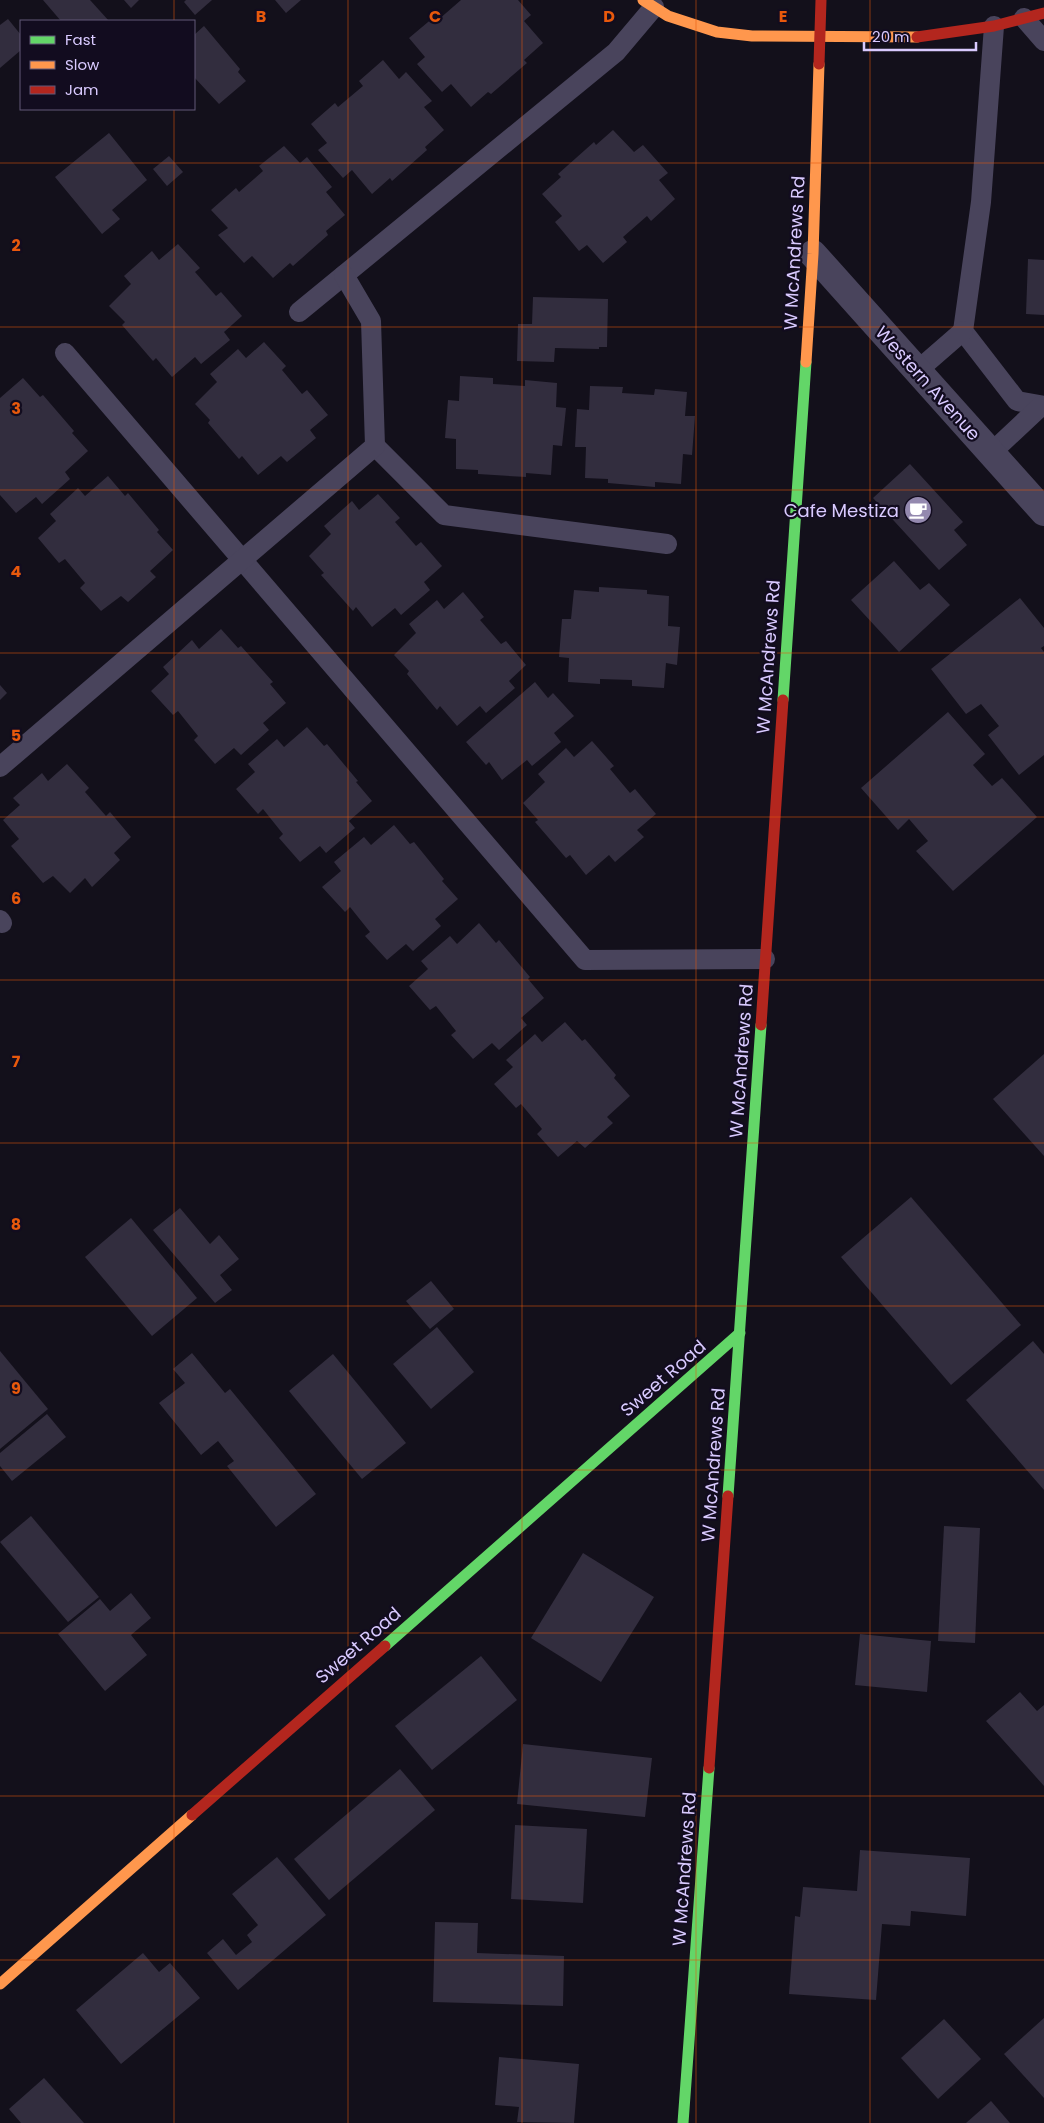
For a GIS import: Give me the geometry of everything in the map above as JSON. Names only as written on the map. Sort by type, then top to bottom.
[{"type":"street","name":"W McAndrews Rd","points":[[683,2123],[740,1333],[813,254],[822,0]]},
{"type":"street","points":[[648,3],[668,16],[717,32],[752,36],[927,36],[994,26],[1044,13]]},
{"type":"street","name":"Western Avenue","points":[[813,254],[1044,512]]},
{"type":"street","name":"Sweet Road","points":[[0,1984],[740,1333]]},
{"type":"lane","points":[[299,312],[616,52],[648,3]]},
{"type":"lane","points":[[1024,18],[1044,41]]},
{"type":"lane","points":[[917,371],[963,331],[981,202],[994,26]]},
{"type":"lane","points":[[344,275],[371,320],[375,446],[444,515],[667,544]]},
{"type":"lane","points":[[963,331],[1017,401],[1043,406]]},
{"type":"lane","points":[[65,353],[586,960],[765,959]]},
{"type":"lane","points":[[992,453],[1043,406]]},
{"type":"lane","points":[[0,767],[375,446]]},
{"type":"building","points":[[43,0],[90,0],[108,20],[60,20]]},
{"type":"building","points":[[124,0],[139,0],[131,8]]},
{"type":"building","points":[[186,0],[212,0],[195,15],[184,2]]},
{"type":"building","points":[[275,0],[301,0],[286,13]]},
{"type":"building","points":[[461,0],[518,0],[531,15],[524,21],[543,43],[524,60],[527,63],[491,94],[488,92],[471,107],[451,84],[442,92],[417,64],[425,57],[409,38],[434,17],[438,20]]},
{"type":"building","points":[[8,19],[20,34],[20,51],[0,68],[0,25]]},
{"type":"building","points":[[204,26],[240,69],[238,72],[246,81],[219,104],[195,78],[195,34]]},
{"type":"building","points":[[383,60],[399,79],[406,72],[432,101],[424,107],[444,130],[425,147],[427,150],[392,181],[390,178],[372,194],[352,170],[343,178],[318,150],[327,143],[311,124],[335,103],[338,107],[363,86],[359,81]]},
{"type":"building","points":[[613,130],[634,152],[643,145],[668,173],[659,180],[675,199],[651,221],[647,216],[623,237],[627,242],[603,263],[587,245],[579,251],[555,222],[562,216],[542,194],[561,177],[558,174],[594,142],[596,145]]},
{"type":"building","points":[[109,133],[147,180],[112,210],[120,219],[102,234],[55,177]]},
{"type":"building","points":[[284,146],[300,163],[307,157],[332,187],[326,192],[345,215],[326,231],[328,235],[293,266],[290,263],[273,278],[252,256],[244,263],[218,235],[228,228],[211,210],[236,188],[239,192],[263,171],[259,166]]},
{"type":"building","points":[[169,156],[183,172],[167,186],[153,169]]},
{"type":"building","points":[[178,244],[200,268],[195,272],[216,296],[221,292],[242,316],[224,332],[230,340],[201,364],[195,357],[172,377],[156,358],[153,361],[122,325],[125,322],[109,306],[131,284],[124,276],[152,251],[159,260]]},
{"type":"building","points":[[1028,259],[1044,260],[1044,315],[1026,314]]},
{"type":"building","points":[[533,297],[608,299],[607,347],[599,347],[599,349],[555,348],[554,362],[517,361],[518,324],[532,324]]},
{"type":"building","points":[[264,342],[286,366],[282,370],[302,394],[307,390],[328,415],[310,430],[316,438],[287,462],[281,456],[258,475],[242,456],[239,459],[208,423],[210,420],[195,404],[217,382],[210,374],[238,349],[246,358]]},
{"type":"building","points":[[460,376],[493,378],[493,384],[525,386],[525,380],[557,383],[556,407],[566,408],[562,446],[553,445],[551,475],[526,473],[526,477],[478,474],[478,470],[456,469],[456,439],[445,438],[448,400],[459,401]]},
{"type":"building","points":[[23,378],[40,397],[43,395],[74,431],[72,433],[88,451],[65,472],[70,479],[42,504],[36,497],[16,513],[0,495],[0,398]]},
{"type":"building","points":[[590,386],[623,387],[622,393],[654,395],[655,389],[687,392],[685,416],[695,416],[692,455],[683,454],[681,484],[655,482],[655,487],[608,483],[608,479],[585,478],[586,447],[575,447],[577,409],[589,410]]},
{"type":"building","name":"Cafe Mestiza","points":[[910,464],[963,522],[954,530],[967,545],[939,570],[873,498]]},
{"type":"building","points":[[108,476],[125,496],[128,493],[173,550],[150,571],[156,577],[128,602],[121,596],[101,611],[80,588],[85,583],[65,559],[59,563],[38,538],[56,521],[50,514],[78,488],[85,496]]},
{"type":"building","points":[[378,494],[400,518],[395,522],[416,546],[421,542],[442,566],[424,582],[430,590],[401,615],[395,608],[372,627],[356,607],[353,611],[321,575],[324,573],[309,556],[331,534],[324,526],[352,501],[359,510]]},
{"type":"building","points":[[894,561],[920,590],[929,583],[950,605],[899,652],[851,600]]},
{"type":"building","points":[[599,587],[647,590],[647,594],[669,596],[668,626],[680,627],[677,665],[666,663],[664,688],[632,686],[632,680],[600,679],[600,684],[568,682],[569,658],[559,657],[562,619],[571,619],[574,590],[599,592]]},
{"type":"building","points":[[463,592],[484,617],[480,620],[501,644],[506,641],[526,665],[509,681],[515,688],[486,713],[480,706],[457,726],[440,706],[437,710],[407,674],[409,671],[394,655],[416,633],[409,624],[437,600],[444,609]]},
{"type":"building","points":[[1020,598],[1044,628],[1044,646],[1041,648],[1044,652],[1044,755],[1019,775],[988,735],[999,726],[981,704],[966,714],[931,669]]},
{"type":"building","points":[[221,629],[238,648],[241,646],[273,682],[270,684],[286,703],[263,723],[269,730],[241,755],[234,748],[215,764],[194,740],[198,736],[178,711],[173,715],[151,691],[169,674],[163,667],[192,640],[199,649]]},
{"type":"building","points":[[535,682],[548,698],[553,693],[574,716],[554,733],[561,742],[532,766],[527,760],[502,780],[489,762],[486,765],[466,742]]},
{"type":"building","points":[[0,685],[7,693],[0,700]]},
{"type":"building","points":[[948,712],[985,754],[973,765],[992,786],[1002,778],[1037,817],[953,891],[916,851],[928,841],[909,819],[898,830],[861,788]]},
{"type":"building","points":[[307,727],[324,746],[327,744],[372,801],[349,821],[355,828],[326,853],[320,846],[300,862],[279,838],[283,834],[263,809],[258,814],[236,789],[255,772],[248,764],[277,739],[284,747]]},
{"type":"building","points":[[592,741],[614,766],[610,769],[630,793],[635,789],[656,814],[637,830],[644,837],[615,862],[609,855],[586,875],[570,855],[566,858],[535,822],[538,820],[523,803],[545,782],[538,774],[566,748],[574,757]]},
{"type":"building","points":[[67,764],[89,788],[85,792],[106,816],[110,812],[131,837],[114,853],[120,860],[92,887],[85,878],[70,893],[53,876],[43,883],[11,846],[19,839],[3,820],[20,805],[13,798],[42,773],[48,781]]},
{"type":"building","points":[[394,825],[410,844],[414,842],[444,879],[442,881],[458,899],[435,919],[441,926],[413,951],[406,944],[387,960],[365,936],[370,932],[350,907],[345,912],[322,887],[341,871],[334,862],[364,837],[371,845]]},
{"type":"building","points":[[479,923],[496,943],[499,940],[530,977],[528,979],[544,998],[521,1018],[527,1025],[499,1050],[492,1043],[473,1059],[451,1035],[456,1031],[436,1006],[430,1010],[409,986],[428,969],[421,961],[450,936],[457,944]]},
{"type":"building","points":[[565,1022],[582,1041],[585,1039],[616,1075],[614,1078],[630,1096],[607,1117],[613,1123],[585,1148],[577,1141],[558,1157],[537,1134],[542,1129],[521,1104],[516,1108],[494,1084],[513,1067],[506,1060],[535,1034],[542,1042]]},
{"type":"building","points":[[1044,1054],[1044,1156],[993,1099]]},
{"type":"building","points":[[911,1197],[1021,1325],[951,1385],[841,1257]]},
{"type":"building","points":[[180,1208],[210,1244],[219,1235],[239,1259],[220,1275],[232,1290],[215,1303],[153,1230]]},
{"type":"building","points":[[131,1218],[197,1298],[152,1336],[85,1257]]},
{"type":"building","points":[[431,1281],[454,1309],[430,1329],[406,1301]]},
{"type":"building","points":[[437,1327],[474,1372],[431,1409],[393,1364]]},
{"type":"building","points":[[1033,1341],[1044,1354],[1044,1490],[966,1400]]},
{"type":"building","points":[[0,1351],[48,1409],[0,1449]]},
{"type":"building","points":[[192,1353],[225,1393],[230,1389],[316,1494],[276,1527],[227,1466],[234,1461],[218,1441],[201,1455],[159,1403],[185,1383],[173,1369]]},
{"type":"building","points":[[333,1354],[406,1443],[362,1479],[289,1391]]},
{"type":"building","points":[[47,1414],[66,1437],[12,1481],[0,1466],[0,1453]]},
{"type":"building","points":[[31,1516],[99,1597],[68,1622],[0,1542]]},
{"type":"building","points":[[944,1526],[980,1528],[975,1643],[938,1641]]},
{"type":"building","points":[[583,1553],[654,1597],[601,1682],[531,1638]]},
{"type":"building","points":[[131,1593],[151,1618],[131,1635],[147,1655],[105,1691],[58,1634],[100,1599],[110,1611]]},
{"type":"building","points":[[860,1634],[931,1641],[927,1692],[855,1685]]},
{"type":"building","points":[[481,1656],[517,1700],[432,1770],[395,1726]]},
{"type":"building","points":[[1020,1692],[1037,1711],[1044,1705],[1044,1786],[986,1721]]},
{"type":"building","points":[[523,1744],[652,1758],[645,1817],[517,1804]]},
{"type":"building","points":[[400,1769],[435,1810],[329,1900],[294,1859]]},
{"type":"building","points":[[515,1825],[587,1829],[583,1903],[511,1899]]},
{"type":"building","points":[[860,1850],[970,1858],[966,1916],[911,1911],[910,1926],[882,1924],[876,2000],[789,1994],[795,1916],[800,1917],[803,1887],[857,1891]]},
{"type":"building","points":[[277,1857],[326,1915],[238,1990],[207,1953],[223,1939],[236,1955],[252,1942],[247,1935],[258,1925],[232,1894]]},
{"type":"building","points":[[435,1922],[478,1923],[477,1953],[564,1956],[563,2006],[433,2002]]},
{"type":"building","points":[[143,1953],[159,1972],[170,1963],[200,1998],[121,2064],[76,2010]]},
{"type":"building","points":[[1044,2018],[1044,2098],[1004,2054]]},
{"type":"building","points":[[944,2019],[981,2059],[938,2099],[901,2058]]},
{"type":"building","points":[[499,2057],[579,2064],[574,2123],[517,2122],[519,2107],[495,2105]]},
{"type":"building","points":[[44,2078],[84,2123],[21,2123],[9,2109]]},
{"type":"building","points":[[991,2101],[1010,2123],[966,2123]]},
{"type":"traffic: fast","points":[[783,700],[806,362]]},
{"type":"traffic: fast","points":[[728,1496],[761,1025]]},
{"type":"traffic: fast","points":[[385,1646],[740,1333]]},
{"type":"traffic: fast","points":[[683,2123],[709,1768]]},
{"type":"traffic: slow","points":[[643,0],[668,16],[717,32],[752,36],[917,37]]},
{"type":"traffic: slow","points":[[806,362],[813,254],[819,64]]},
{"type":"traffic: slow","points":[[0,1984],[192,1815]]},
{"type":"traffic: jam","points":[[819,64],[821,0]]},
{"type":"traffic: jam","points":[[917,37],[994,26],[1044,13]]},
{"type":"traffic: jam","points":[[761,1025],[783,700]]},
{"type":"traffic: jam","points":[[709,1768],[728,1496]]},
{"type":"traffic: jam","points":[[192,1815],[385,1646]]},
{"type":"place","name":"Cafe Mestiza","points":[[918,510]]}]
